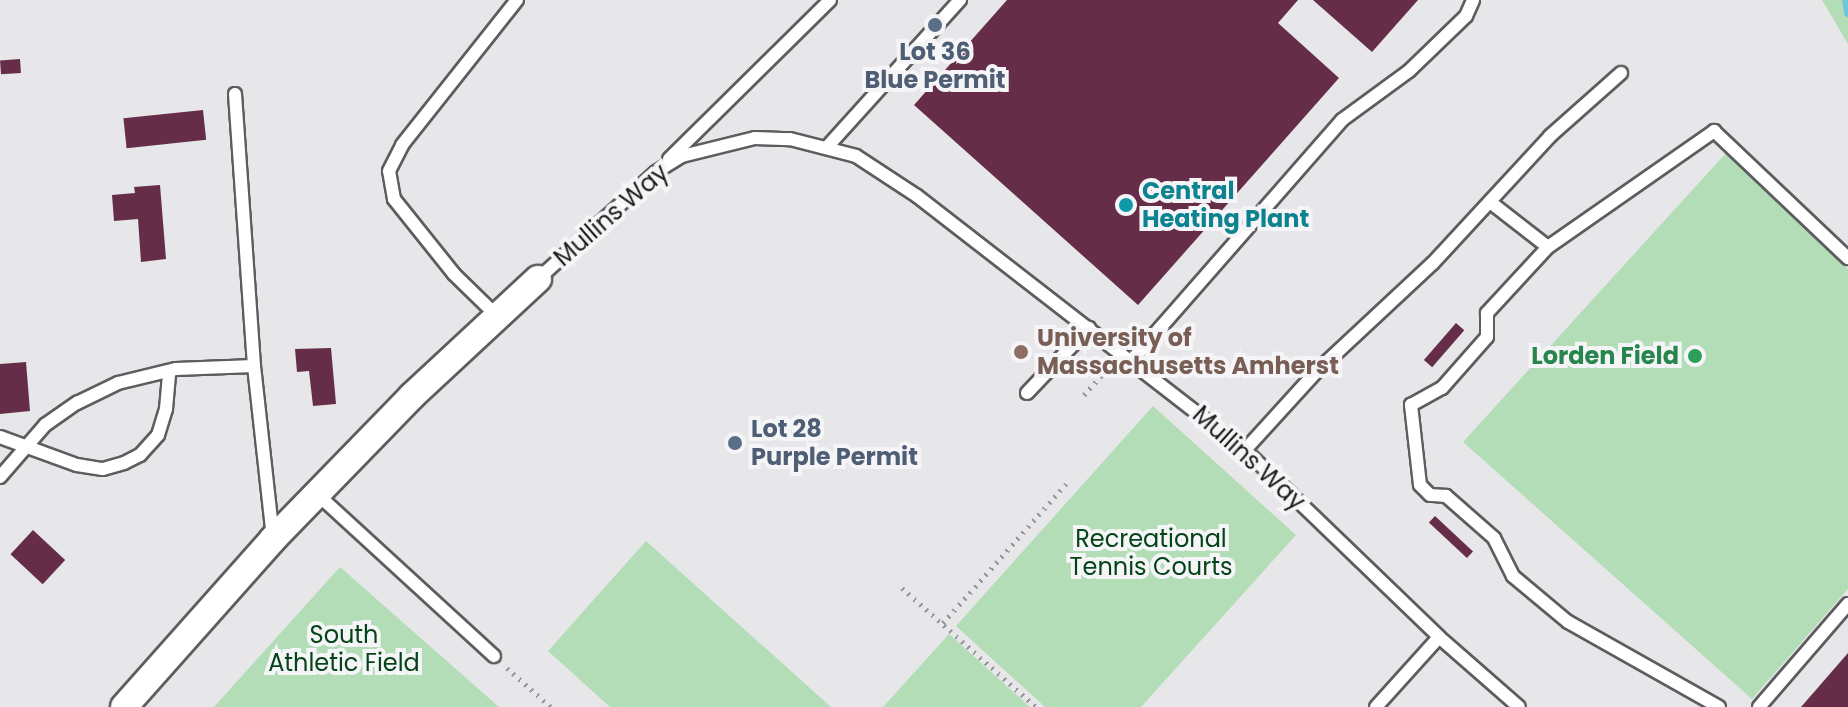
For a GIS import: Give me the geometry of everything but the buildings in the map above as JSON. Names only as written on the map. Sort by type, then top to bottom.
[{"type":"street","name":"Mullins Way","points":[[124,707],[273,539],[412,396],[538,279]]},
{"type":"lane","points":[[498,317],[454,274],[394,199],[389,171],[402,145],[517,0]]},
{"type":"lane","points":[[656,172],[830,0]]},
{"type":"lane","points":[[828,146],[960,0]]},
{"type":"lane","points":[[1132,360],[1342,120],[1409,71],[1466,16],[1473,0]]},
{"type":"lane","points":[[1245,450],[1317,371],[1433,263],[1550,136],[1621,73]]},
{"type":"lane","points":[[235,94],[254,366],[273,539]]},
{"type":"lane","points":[[1719,707],[1568,622],[1513,576],[1494,538],[1446,496],[1430,495],[1420,485],[1411,405],[1442,388],[1487,337],[1487,313],[1548,247],[1714,131],[1848,258]]},
{"type":"lane","name":"Mullins Way","points":[[538,279],[656,172],[705,148],[755,138],[790,139],[828,146],[879,168],[1245,450],[1439,637],[1519,707]]},
{"type":"lane","points":[[1490,202],[1548,247]]},
{"type":"lane","points":[[1027,393],[1089,328]]},
{"type":"lane","points":[[0,477],[45,425],[77,403],[118,383],[169,371],[254,366]]},
{"type":"lane","points":[[0,437],[77,465],[103,469],[140,455],[158,435],[166,409],[169,371]]},
{"type":"lane","points":[[317,494],[494,656]]},
{"type":"lane","points":[[1759,707],[1848,604]]},
{"type":"lane","points":[[1376,707],[1439,637]]},
{"type":"path","points":[[1084,395],[1111,365]]},
{"type":"path","points":[[943,623],[1066,484]]},
{"type":"path","points":[[902,588],[1036,707]]},
{"type":"path","points":[[494,656],[551,707]]},
{"type":"green space","points":[[1822,0],[1848,0],[1848,44]]},
{"type":"green space","name":"Lorden Field","points":[[1726,153],[1848,269],[1848,589],[1752,699],[1463,442]]},
{"type":"green space","name":"Recreational Tennis Courts","points":[[1153,406],[1296,535],[1141,707],[1045,707],[956,626]]},
{"type":"green space","points":[[646,541],[831,707],[610,707],[548,651]]},
{"type":"green space","name":"South Athletic Field","points":[[340,567],[499,707],[214,707]]},
{"type":"green space","points":[[949,634],[1030,707],[883,707]]},
{"type":"waterway","points":[[1846,0],[1848,13]]},
{"type":"place","name":"Lot 36 Blue Permit","points":[[935,25]]},
{"type":"place","name":"Central Heating Plant","points":[[1126,205]]},
{"type":"place","name":"University of Massachusetts Amherst","points":[[1021,352]]},
{"type":"place","name":"Lorden Field","points":[[1695,356]]},
{"type":"place","name":"Lot 28 Purple Permit","points":[[735,443]]}]
